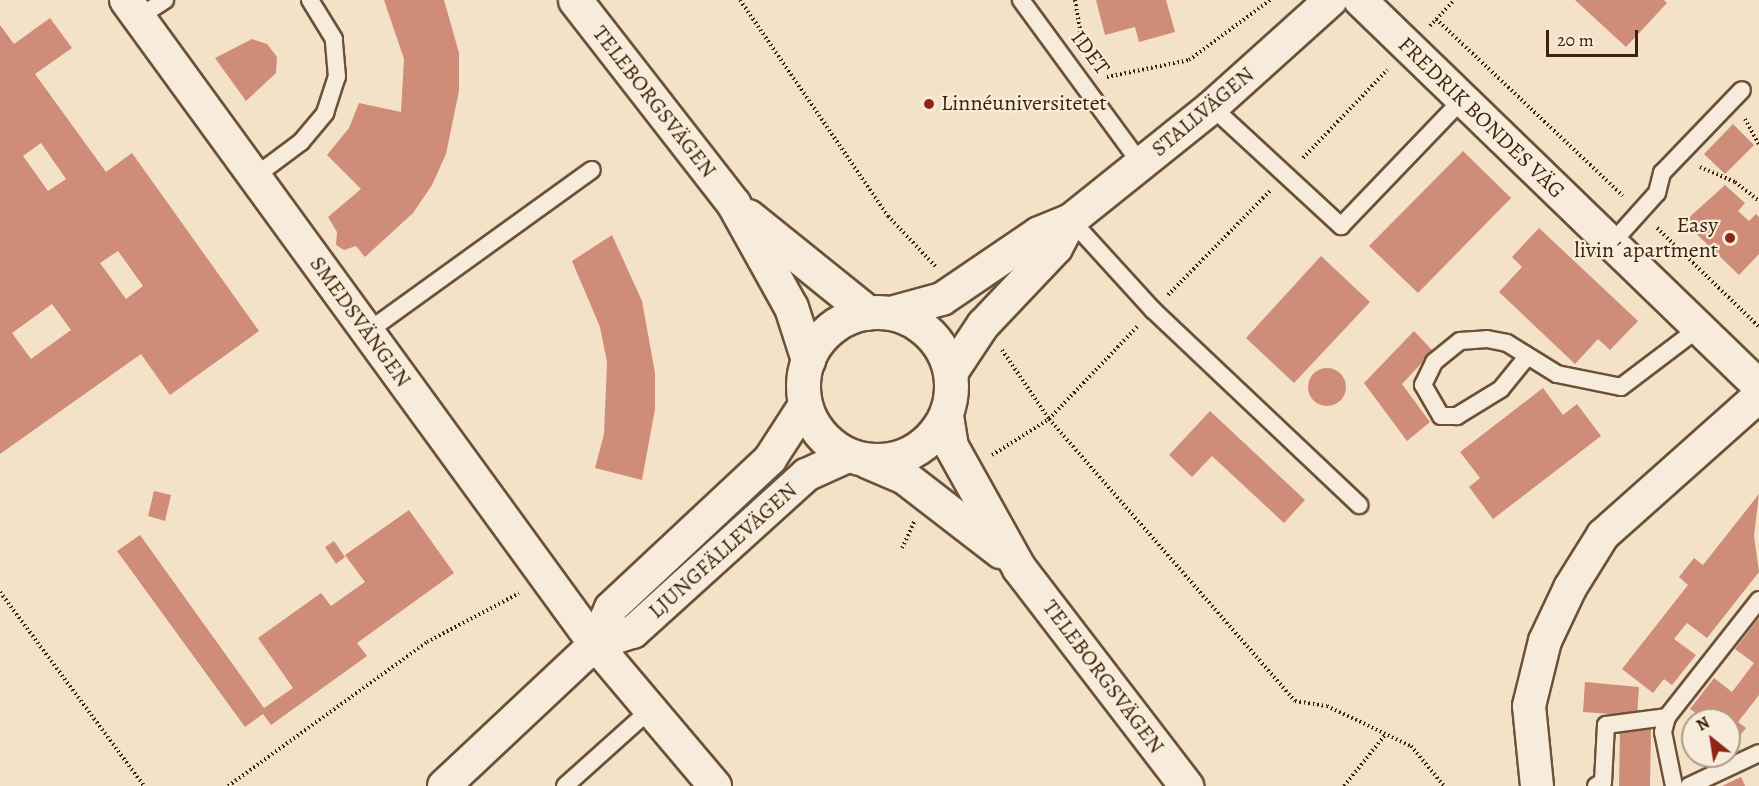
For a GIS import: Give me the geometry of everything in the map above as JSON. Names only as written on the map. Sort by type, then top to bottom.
[{"type":"main road","name":"TELEBORGSVÄGEN","points":[[575,0],[733,203],[791,307],[808,360]]},
{"type":"main road","name":"TELEBORGSVÄGEN","points":[[733,203],[880,313]]},
{"type":"main road","points":[[880,313],[931,335],[951,373],[946,415],[932,436],[912,452],[888,460],[856,457],[824,438],[805,405],[808,360],[827,332],[880,313]]},
{"type":"main road","name":"TELEBORGSVÄGEN","points":[[946,415],[951,446],[1019,568],[1186,786]]},
{"type":"main road","name":"TELEBORGSVÄGEN","points":[[856,457],[903,476],[934,497],[1019,568]]},
{"type":"street","name":"STALLVÄGEN","points":[[880,313],[955,292],[1040,233],[1071,220],[1212,107],[1331,0]]},
{"type":"street","name":"FREDRIK BONDES VÄG","points":[[1360,0],[1759,386]]},
{"type":"street","name":"SMEDSVÄNGEN","points":[[133,9],[595,644],[652,708],[716,786]]},
{"type":"street","name":"STALLVÄGEN","points":[[951,373],[983,325],[1056,248],[1071,220]]},
{"type":"street","points":[[1537,786],[1528,705],[1545,641],[1570,588],[1603,535],[1759,396]]},
{"type":"street","name":"LJUNGFÄLLEVÄGEN","points":[[444,786],[595,644],[611,608],[770,459],[805,405]]},
{"type":"street","name":"LJUNGFÄLLEVÄGEN","points":[[595,644],[633,632],[806,475],[856,457]]},
{"type":"lane","points":[[133,9],[165,0]]},
{"type":"lane","points":[[254,177],[301,142],[325,113],[334,86],[334,39],[310,0]]},
{"type":"lane","name":"IDET","points":[[1021,0],[1083,81],[1141,164]]},
{"type":"lane","points":[[1611,244],[1640,212],[1677,157],[1742,90]]},
{"type":"lane","points":[[1212,107],[1341,226],[1462,100]]},
{"type":"lane","points":[[367,333],[592,170]]},
{"type":"lane","points":[[1071,220],[1153,310],[1359,505]]},
{"type":"lane","points":[[1526,358],[1501,389],[1457,416],[1441,416],[1423,385],[1434,362],[1460,341],[1507,343],[1526,358],[1557,374],[1621,387],[1699,328]]},
{"type":"lane","points":[[1674,786],[1663,732],[1667,717],[1759,600]]},
{"type":"lane","points":[[565,786],[652,708]]},
{"type":"lane","points":[[1596,786],[1603,782],[1606,725],[1667,717]]},
{"type":"lane","points":[[1689,786],[1759,753]]},
{"type":"path","points":[[740,0],[888,216],[955,292]]},
{"type":"path","points":[[1075,0],[1083,81],[1189,60],[1270,0]]},
{"type":"path","points":[[1049,419],[1454,0]]},
{"type":"path","points":[[1436,19],[1759,327]]},
{"type":"path","points":[[1677,157],[1735,182],[1759,201]]},
{"type":"path","points":[[983,325],[1049,419],[1295,701],[1327,706],[1411,746],[1444,786]]},
{"type":"path","points":[[228,786],[428,642],[546,576]]},
{"type":"path","points":[[0,592],[144,786]]},
{"type":"path","points":[[1344,786],[1386,734]]},
{"type":"building","points":[[384,0],[444,0],[459,53],[459,91],[446,154],[432,185],[413,213],[365,257],[356,246],[344,250],[336,245],[337,232],[328,217],[361,189],[327,155],[349,128],[359,103],[401,112],[404,59]]},
{"type":"building","points":[[1096,0],[1166,0],[1175,32],[1139,42],[1135,27],[1105,35]]},
{"type":"building","points":[[1575,0],[1664,0],[1667,3],[1626,47]]},
{"type":"building","points":[[50,18],[72,48],[35,74],[106,172],[132,153],[259,331],[170,395],[141,354],[0,454],[0,25],[14,44]],"holes":[[[41,143],[66,179],[48,191],[23,156]],[[118,251],[143,286],[126,299],[100,263]],[[52,304],[71,330],[31,359],[12,333]]]},
{"type":"building","points":[[252,39],[267,44],[277,57],[276,73],[246,101],[215,58]]},
{"type":"building","points":[[1733,124],[1754,145],[1725,174],[1704,154]]},
{"type":"building","points":[[1463,151],[1511,198],[1418,293],[1369,246]]},
{"type":"building","name":"Easy livin´apartment","points":[[1725,185],[1745,203],[1738,211],[1749,221],[1756,214],[1759,217],[1759,254],[1739,275],[1684,222]]},
{"type":"building","points":[[1539,228],[1638,321],[1610,350],[1598,339],[1575,364],[1499,292],[1522,267],[1512,257]]},
{"type":"building","points":[[612,235],[642,301],[655,373],[655,409],[642,480],[595,468],[604,434],[607,362],[600,327],[572,261]]},
{"type":"building","points":[[1321,256],[1370,302],[1294,383],[1246,338]]},
{"type":"building","points":[[1414,331],[1433,351],[1402,384],[1430,422],[1407,441],[1364,383]]},
{"type":"building","points":[[1327,368],[1334,369],[1340,374],[1345,380],[1345,394],[1340,400],[1334,405],[1327,406],[1320,405],[1314,400],[1309,394],[1308,387],[1309,380],[1314,374],[1320,369]]},
{"type":"building","points":[[1543,388],[1563,415],[1577,404],[1601,436],[1493,519],[1469,487],[1480,478],[1460,452]]},
{"type":"building","points":[[1210,411],[1305,500],[1284,523],[1212,456],[1192,477],[1169,455]]},
{"type":"building","points":[[154,491],[171,495],[165,521],[148,516]]},
{"type":"building","points":[[1759,494],[1754,536],[1759,572],[1707,638],[1687,623],[1674,639],[1696,655],[1672,685],[1664,679],[1653,693],[1622,669],[1688,585],[1679,577],[1694,558],[1703,565]]},
{"type":"building","points":[[409,510],[454,573],[357,643],[367,656],[271,725],[263,714],[245,727],[117,551],[140,535],[264,708],[293,688],[258,638],[321,593],[331,606],[365,582],[345,555]]},
{"type":"building","points":[[334,541],[345,557],[336,564],[325,547]]},
{"type":"building","points":[[1759,618],[1759,695],[1741,718],[1741,708],[1691,708],[1714,678],[1732,692],[1754,663],[1735,649]]},
{"type":"building","points":[[1585,682],[1639,687],[1637,716],[1583,712]]},
{"type":"building","points":[[1741,724],[1746,728],[1741,734]]},
{"type":"building","points":[[1620,728],[1651,729],[1650,786],[1619,786]]},
{"type":"building","points":[[1741,777],[1745,786],[1722,786]]},
{"type":"place","name":"Linnéuniversitetet","points":[[929,104]]},
{"type":"place","name":"Easy livin´apartment","points":[[1730,238]]}]
